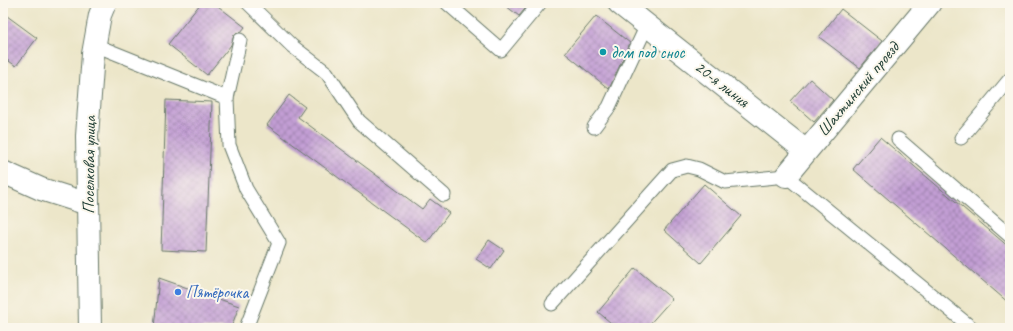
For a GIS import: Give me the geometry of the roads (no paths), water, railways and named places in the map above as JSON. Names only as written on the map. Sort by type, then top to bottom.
[{"type":"street","name":"Поселковая улица","points":[[90,328],[87,136],[95,45],[100,14],[105,3]]},
{"type":"street","name":"20-я линия","points":[[619,3],[806,151]]},
{"type":"street","name":"Шахтинский проезд","points":[[786,176],[930,3]]},
{"type":"street","points":[[3,172],[41,189],[88,204]]},
{"type":"lane","points":[[248,3],[292,46],[327,73],[359,121],[444,195]]},
{"type":"lane","points":[[447,3],[501,50],[540,3]]},
{"type":"lane","points":[[594,126],[609,107],[647,25]]},
{"type":"lane","points":[[240,40],[227,98],[230,145],[246,189],[279,243],[249,327]]},
{"type":"lane","points":[[95,45],[227,98]]},
{"type":"lane","points":[[960,138],[1010,79]]},
{"type":"lane","points":[[898,139],[1010,236]]},
{"type":"lane","points":[[552,304],[672,170],[686,166],[699,169],[725,182],[786,176],[972,328]]},
{"type":"place","name":"дом под снос","points":[[603,52]]},
{"type":"place","name":"Пятёрочка","points":[[178,292]]}]
